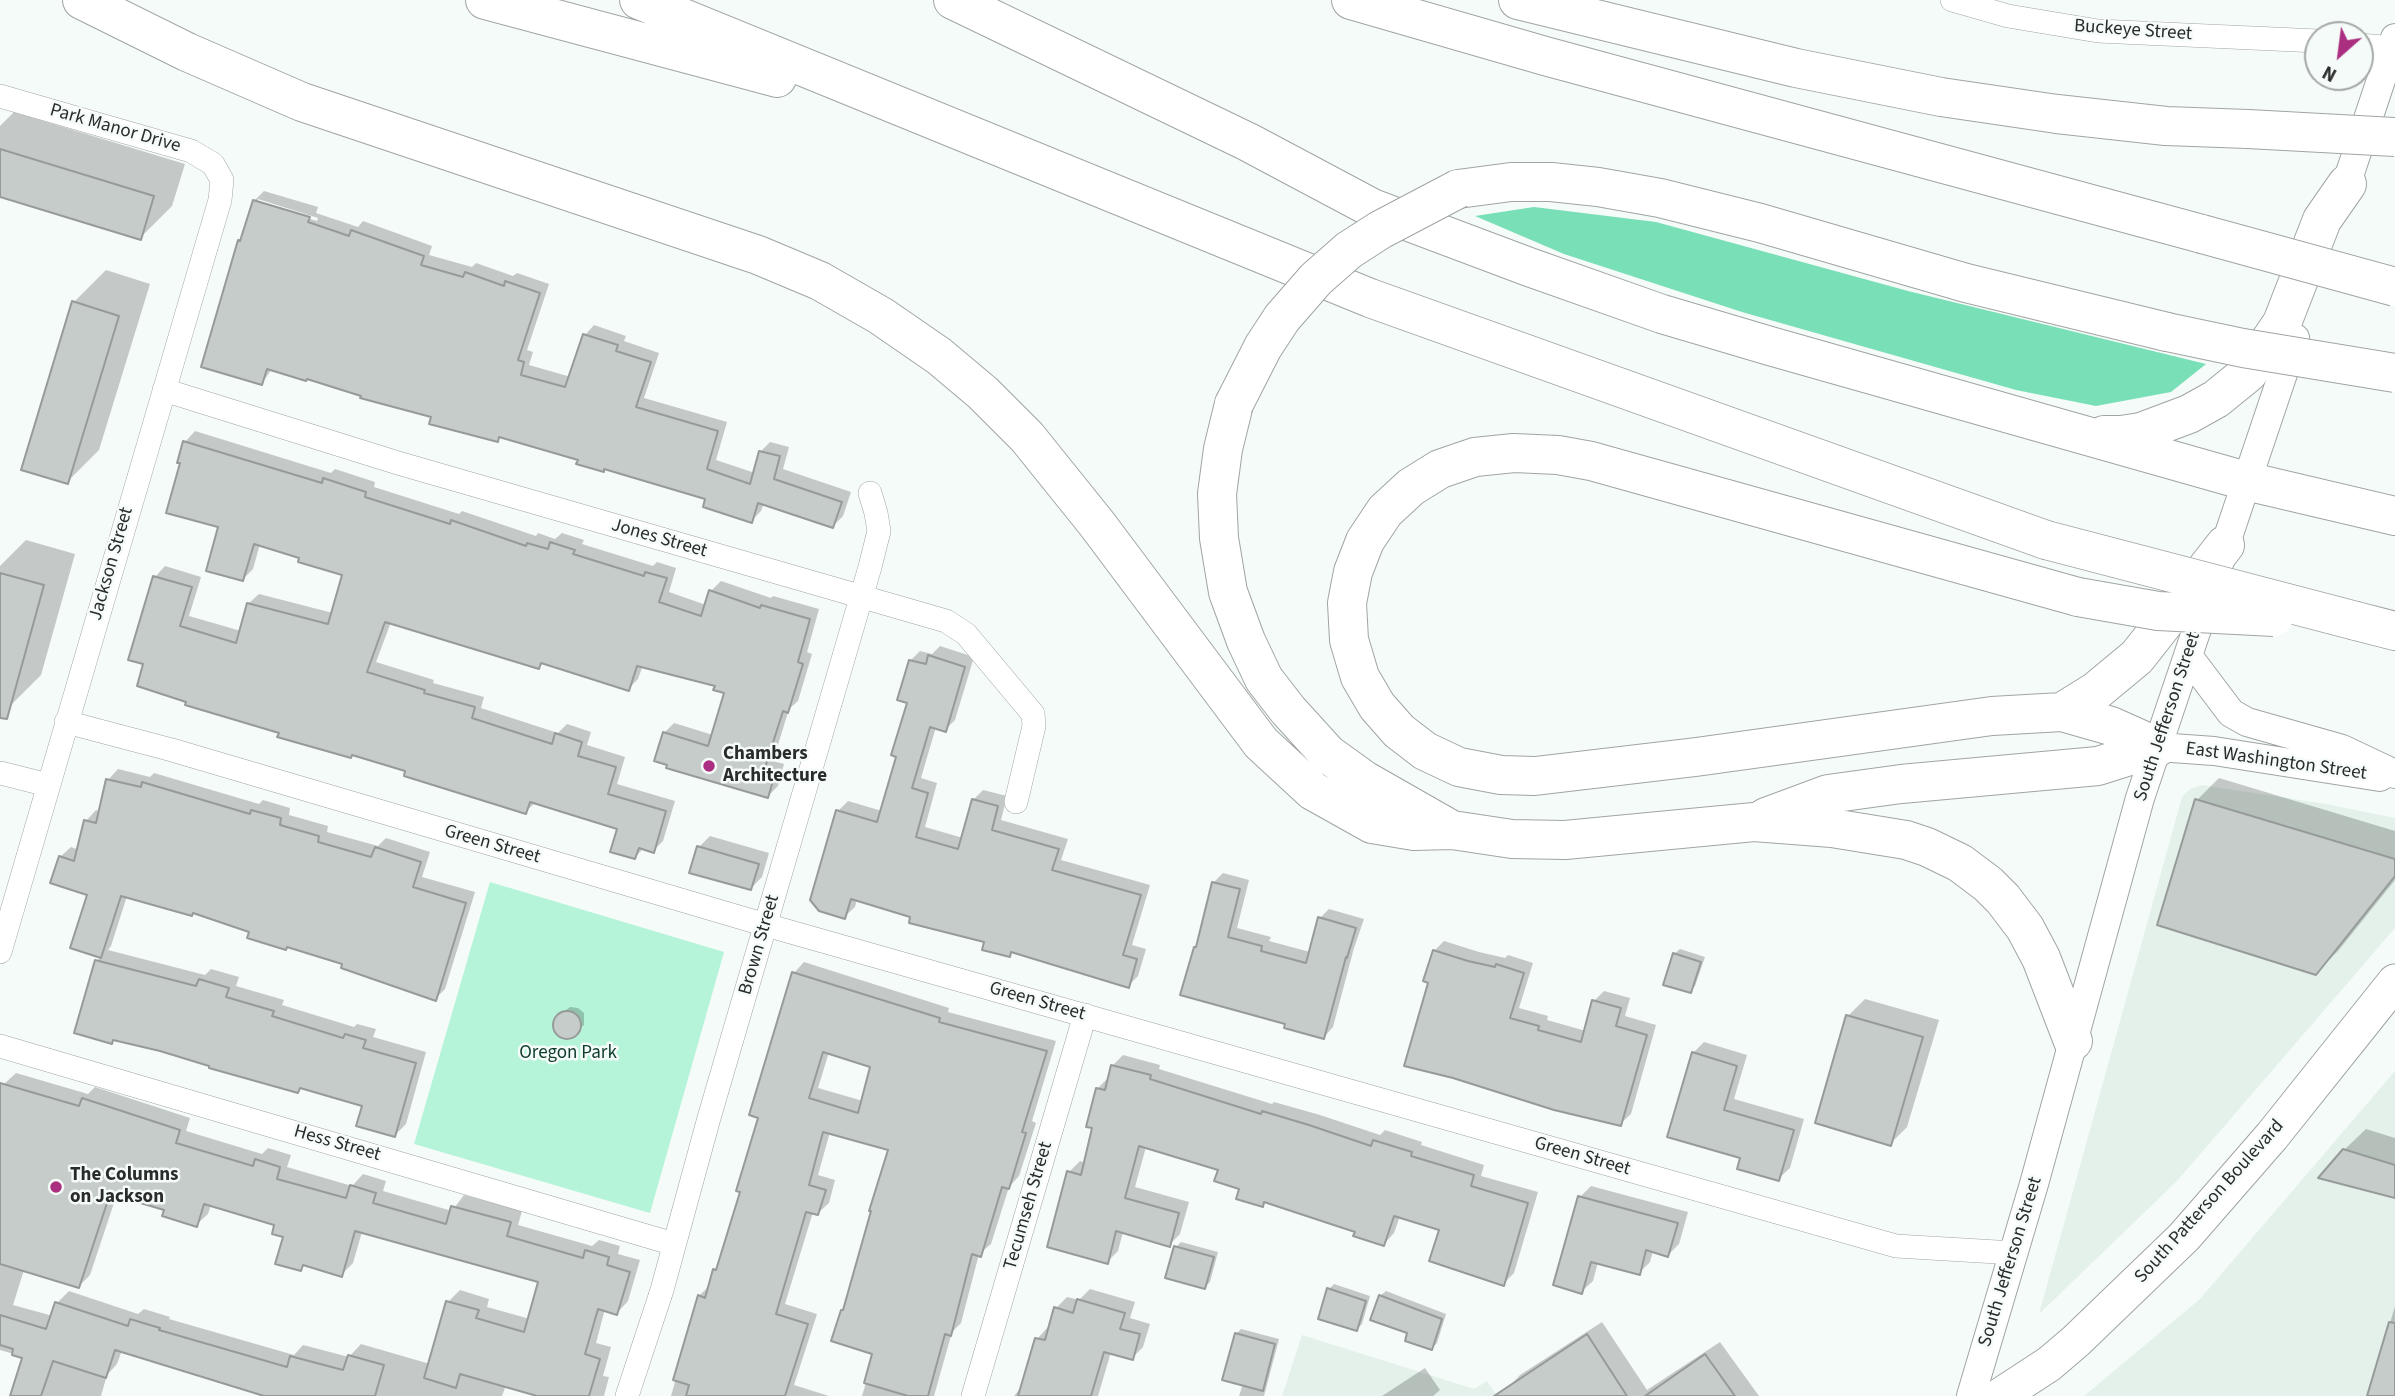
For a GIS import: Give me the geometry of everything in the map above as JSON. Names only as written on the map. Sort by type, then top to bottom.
[{"type":"highway","points":[[485,0],[917,115]]},
{"type":"highway","points":[[639,0],[1370,299],[2046,540],[2395,631]]},
{"type":"highway","points":[[953,0],[1248,142],[1372,208],[1662,314],[2246,481],[2395,516]]},
{"type":"highway","points":[[1351,0],[1545,56],[2395,287]]},
{"type":"highway","points":[[1518,0],[1796,68],[1941,97],[2084,117],[2166,125],[2395,137]]},
{"type":"highway","points":[[95,7],[187,52],[302,102],[758,255],[820,281],[881,316],[939,356],[983,393],[1027,437],[1097,524],[1261,743],[1313,791],[1372,824],[1414,831],[1452,830],[1512,839],[1565,840],[1754,822],[1889,836],[1927,847],[1973,872],[2003,899],[2025,928],[2042,958],[2073,1041]]},
{"type":"highway","points":[[1452,830],[1364,780],[1328,754],[1264,679],[1246,641],[1228,592],[1219,538],[1217,494],[1223,449],[1234,404],[1262,346],[1282,318],[1316,279],[1349,250],[1380,230],[1458,189],[1511,182],[1551,183],[1598,187],[1660,198],[1760,223],[1966,283],[2167,332],[2254,350],[2395,373]]},
{"type":"highway","points":[[2081,433],[2121,435],[2151,428],[2206,405],[2237,383],[2257,361],[2282,323],[2322,220],[2347,184]]},
{"type":"highway","points":[[2158,747],[2111,726],[2062,712],[1992,716],[1535,776],[1501,775],[1459,767],[1425,751],[1399,731],[1377,706],[1360,677],[1349,640],[1347,603],[1353,572],[1365,541],[1385,511],[1411,487],[1440,469],[1475,457],[1514,453],[1558,455],[1591,461],[2078,597],[2158,611],[2356,621]]},
{"type":"highway","points":[[2062,712],[2096,691],[2137,657],[2225,545]]},
{"type":"highway","points":[[1754,822],[1828,794],[1901,784],[2098,766],[2158,747]]},
{"type":"main road","name":"South Patterson Boulevard","points":[[2000,1396],[2049,1364],[2076,1341],[2185,1237],[2272,1136],[2395,982]]},
{"type":"street","name":"Buckeye Street","points":[[1952,0],[2008,16],[2098,31],[2304,40]]},
{"type":"street","points":[[2374,44],[2394,43]]},
{"type":"street","name":"South Jefferson Street","points":[[1971,1396],[2014,1253],[2140,798],[2394,43]]},
{"type":"street","name":"Park Manor Drive","points":[[0,96],[191,151],[214,164],[221,176]]},
{"type":"street","name":"Jackson Street","points":[[0,953],[220,200],[221,176]]},
{"type":"street","name":"Jones Street","points":[[164,390],[398,463],[946,621],[966,634],[1033,714],[1034,726],[1016,802]]},
{"type":"street","name":"Brown Street","points":[[628,1396],[662,1290],[879,531],[870,493]]},
{"type":"street","points":[[2188,656],[2231,713],[2247,722],[2342,749],[2395,774]]},
{"type":"street","name":"Green Street","points":[[66,722],[172,750],[766,925],[1896,1246],[2014,1253]]},
{"type":"street","name":"East Washington Street","points":[[2158,747],[2214,751],[2395,780]]},
{"type":"street","points":[[0,773],[48,785]]},
{"type":"street","name":"Tecumseh Street","points":[[973,1396],[1085,1015]]},
{"type":"street","name":"Hess Street","points":[[0,1046],[674,1244]]},
{"type":"shaded area","points":[[2202,785],[2326,804],[2395,818],[2395,928],[2177,1181],[2039,1314],[2182,797],[2190,789]]},
{"type":"shaded area","points":[[2395,1071],[2395,1396],[2084,1396],[2200,1299]]},
{"type":"shaded area","points":[[1302,1335],[1474,1389],[1487,1381],[1497,1396],[1282,1396]]},
{"type":"green space","points":[[1534,207],[1656,222],[1908,291],[2206,364],[2171,392],[2096,406],[2016,390],[1742,312],[1564,254],[1475,216]]},
{"type":"green space","name":"Oregon Park","points":[[490,882],[724,952],[650,1213],[414,1144]]},
{"type":"building","points":[[0,149],[154,196],[141,240],[0,197]]},
{"type":"building","points":[[253,200],[310,217],[308,222],[349,236],[351,230],[424,256],[421,265],[463,277],[465,272],[504,286],[505,281],[540,293],[518,360],[524,362],[521,375],[565,387],[583,334],[618,345],[616,351],[651,362],[636,407],[718,431],[707,469],[750,484],[759,451],[780,456],[774,479],[842,502],[833,528],[758,503],[752,523],[703,507],[705,499],[604,469],[604,472],[576,464],[578,460],[499,437],[498,442],[429,424],[431,417],[360,398],[361,396],[307,379],[306,381],[267,369],[262,385],[201,367],[238,240],[240,241]]},
{"type":"building","points":[[72,301],[119,316],[68,484],[21,470]]},
{"type":"building","points":[[183,441],[322,483],[323,478],[366,492],[365,497],[450,524],[451,520],[526,546],[527,543],[548,549],[550,542],[575,550],[573,554],[644,576],[645,572],[667,578],[659,602],[701,616],[709,590],[760,608],[761,605],[810,619],[798,662],[803,664],[788,713],[783,711],[764,771],[775,774],[768,798],[666,768],[667,765],[654,761],[663,732],[708,746],[724,693],[713,690],[715,686],[637,666],[629,691],[541,663],[539,669],[385,622],[367,672],[425,690],[424,693],[475,707],[472,718],[552,744],[555,733],[582,742],[578,756],[616,767],[608,794],[666,811],[654,853],[639,848],[635,859],[610,852],[617,829],[530,802],[526,814],[404,776],[405,771],[277,737],[279,733],[185,705],[186,702],[137,686],[143,664],[128,660],[153,576],[192,587],[180,626],[236,643],[247,603],[328,624],[342,575],[298,562],[299,558],[254,544],[243,581],[206,571],[218,527],[166,513],[180,463],[177,463]]},
{"type":"building","points":[[0,573],[44,585],[7,719],[0,718]]},
{"type":"building","points":[[928,655],[965,667],[946,732],[930,727],[912,788],[928,793],[916,837],[958,849],[972,799],[998,806],[992,830],[1059,849],[1052,870],[1141,895],[1123,955],[1137,959],[1129,988],[1011,952],[1010,957],[982,950],[984,942],[909,923],[910,917],[851,899],[845,919],[819,911],[810,900],[836,810],[877,822],[896,757],[891,755],[907,703],[897,700],[909,660],[926,664]]},
{"type":"building","points":[[106,779],[141,787],[142,782],[250,814],[251,810],[281,818],[280,825],[319,836],[318,842],[371,857],[375,847],[421,862],[413,887],[466,903],[436,1001],[341,968],[342,964],[247,938],[249,932],[193,913],[192,916],[121,896],[101,958],[70,948],[87,895],[50,883],[59,856],[74,861],[84,820],[96,823]]},
{"type":"building","points":[[2195,799],[2395,859],[2395,876],[2316,975],[2157,925]]},
{"type":"building","points":[[697,846],[759,864],[751,890],[689,873]]},
{"type":"building","points":[[1212,882],[1240,889],[1228,937],[1262,946],[1261,951],[1306,963],[1318,917],[1356,928],[1324,1039],[1284,1028],[1285,1024],[1180,995],[1196,947]]},
{"type":"building","points":[[1433,950],[1524,973],[1510,1018],[1539,1026],[1538,1030],[1581,1042],[1592,1000],[1621,1008],[1616,1026],[1647,1035],[1621,1126],[1554,1110],[1453,1078],[1404,1066],[1428,983],[1423,981]]},
{"type":"building","points":[[1673,953],[1701,962],[1691,993],[1663,985]]},
{"type":"building","points":[[95,960],[196,986],[199,979],[229,988],[226,997],[274,1011],[272,1016],[343,1038],[345,1034],[366,1040],[363,1048],[416,1063],[395,1137],[356,1126],[362,1106],[300,1088],[298,1093],[160,1051],[113,1040],[112,1044],[74,1033]]},
{"type":"building","points":[[792,972],[940,1018],[939,1022],[1047,1051],[1022,1132],[1026,1133],[1009,1189],[1002,1187],[981,1257],[972,1254],[951,1336],[945,1334],[928,1396],[908,1396],[864,1383],[872,1354],[831,1341],[843,1310],[888,1150],[823,1132],[809,1185],[826,1190],[818,1215],[806,1212],[776,1314],[808,1324],[785,1396],[686,1396],[689,1385],[673,1380],[698,1295],[705,1298],[740,1192],[736,1191],[758,1118],[749,1115]],"holes":[[[823,1052],[870,1067],[858,1113],[809,1098]]]},
{"type":"building","points":[[567,1011],[577,1015],[581,1025],[577,1035],[567,1039],[557,1035],[553,1025],[557,1015]]},
{"type":"building","points":[[1846,1015],[1923,1037],[1891,1146],[1815,1123]]},
{"type":"building","points":[[1692,1052],[1737,1066],[1724,1110],[1794,1130],[1779,1181],[1737,1169],[1740,1158],[1667,1137]]},
{"type":"building","points":[[1111,1065],[1151,1075],[1150,1079],[1261,1114],[1262,1111],[1309,1125],[1371,1146],[1373,1140],[1412,1152],[1411,1156],[1474,1175],[1471,1186],[1528,1203],[1504,1286],[1429,1261],[1439,1230],[1394,1216],[1384,1246],[1353,1236],[1355,1232],[1264,1202],[1263,1207],[1236,1199],[1239,1189],[1214,1181],[1218,1170],[1139,1146],[1125,1198],[1179,1213],[1170,1247],[1116,1231],[1108,1264],[1047,1247],[1067,1171],[1081,1175],[1092,1128],[1086,1127],[1096,1088],[1105,1090]]},
{"type":"building","points":[[0,1083],[79,1106],[82,1098],[180,1130],[176,1143],[253,1166],[255,1159],[280,1167],[277,1179],[346,1198],[350,1185],[376,1193],[373,1203],[446,1224],[451,1206],[511,1222],[507,1236],[583,1258],[585,1250],[609,1257],[607,1265],[630,1272],[617,1315],[598,1309],[585,1354],[600,1359],[589,1396],[537,1396],[460,1374],[456,1388],[424,1378],[446,1301],[479,1310],[476,1318],[524,1332],[538,1282],[355,1231],[342,1277],[303,1265],[301,1271],[275,1264],[283,1237],[272,1234],[274,1225],[204,1204],[197,1227],[162,1216],[164,1210],[110,1194],[79,1288],[0,1264]]},
{"type":"building","points":[[2343,1149],[2395,1165],[2395,1198],[2318,1178]]},
{"type":"building","points":[[1578,1196],[1678,1223],[1668,1257],[1646,1250],[1640,1275],[1591,1262],[1582,1294],[1553,1285]]},
{"type":"building","points":[[1174,1246],[1214,1257],[1205,1289],[1165,1278]]},
{"type":"building","points":[[1327,1288],[1366,1301],[1357,1331],[1318,1319]]},
{"type":"building","points":[[1379,1295],[1442,1319],[1432,1350],[1405,1341],[1407,1333],[1370,1320]]},
{"type":"building","points":[[1077,1299],[1125,1313],[1120,1329],[1140,1334],[1133,1360],[1104,1352],[1091,1396],[1018,1396],[1035,1338],[1045,1340],[1054,1307],[1073,1313]]},
{"type":"building","points":[[55,1302],[128,1326],[130,1319],[287,1367],[290,1356],[343,1370],[348,1355],[384,1365],[375,1396],[264,1396],[115,1350],[106,1378],[53,1361],[41,1396],[10,1396],[22,1358],[12,1355],[13,1349],[0,1345],[0,1315],[46,1329]]},
{"type":"building","points":[[2389,1322],[2395,1323],[2395,1396],[2367,1396]]},
{"type":"building","points":[[1235,1333],[1275,1344],[1263,1391],[1222,1380]]},
{"type":"building","points":[[1587,1334],[1627,1396],[1494,1396]]},
{"type":"building","points":[[1705,1354],[1735,1396],[1645,1396]]},
{"type":"place","name":"Chambers Architecture","points":[[709,766]]},
{"type":"place","name":"The Columns on Jackson","points":[[56,1187]]}]
